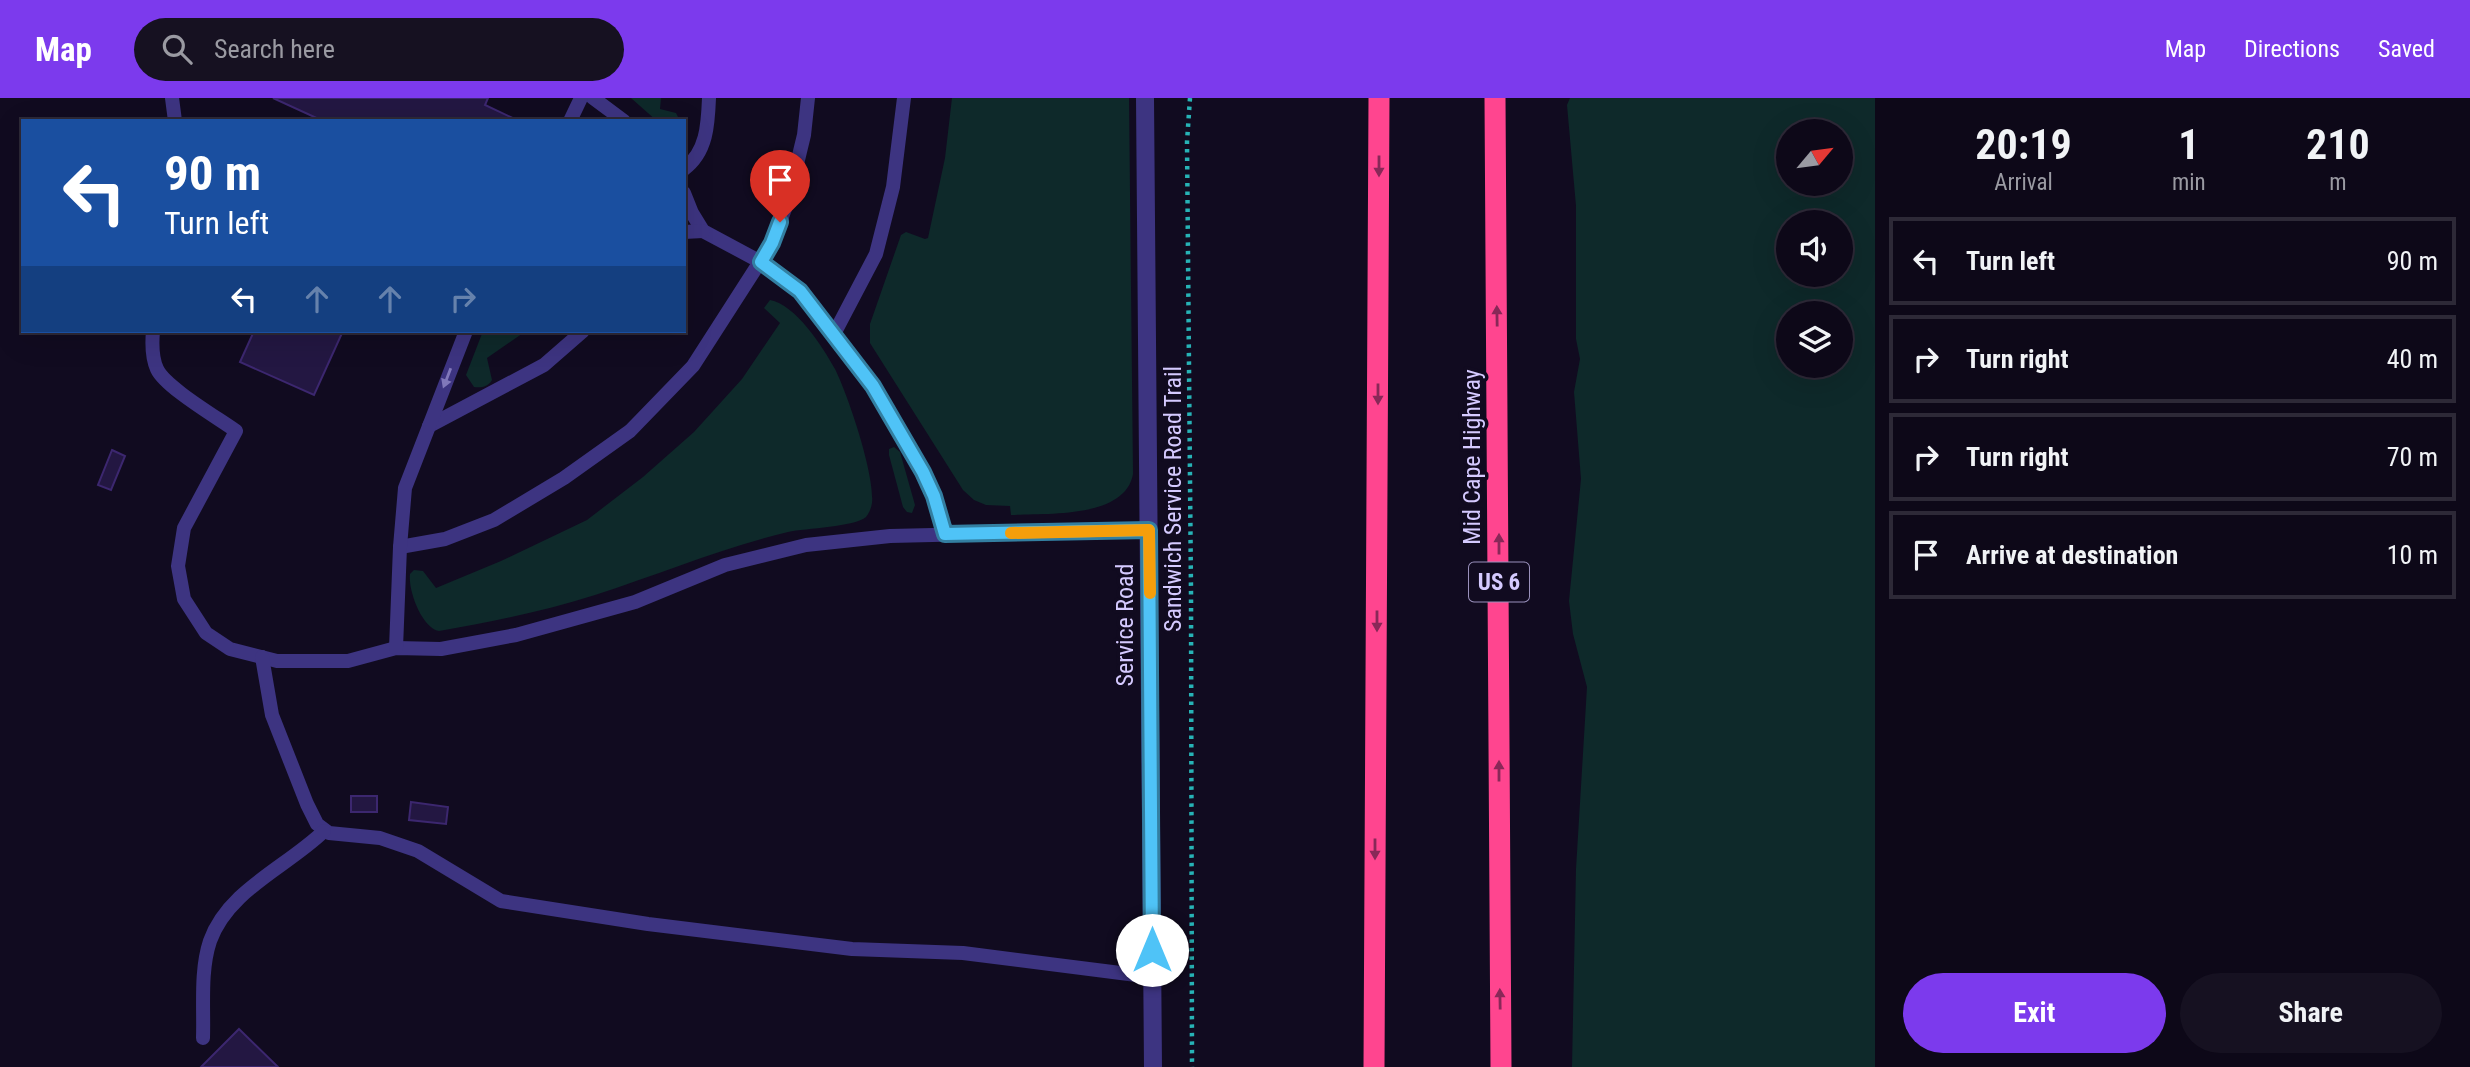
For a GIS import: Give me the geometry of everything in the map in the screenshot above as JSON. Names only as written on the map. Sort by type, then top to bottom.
[{"type":"highway","points":[[1374,1067],[1380,98]]},
{"type":"highway","name":"Mid Cape Highway","points":[[1495,98],[1501,1067]]},
{"type":"street","name":"Service Road","points":[[1145,98],[1153,1067]]},
{"type":"lane","points":[[172,98],[175,119]]},
{"type":"lane","points":[[571,119],[581,98]]},
{"type":"lane","points":[[593,98],[621,119]]},
{"type":"lane","points":[[686,167],[698,154],[704,142],[709,98]]},
{"type":"lane","points":[[400,547],[445,539],[494,520],[564,478],[630,431],[693,366],[772,243],[788,201],[804,135],[808,98]]},
{"type":"lane","points":[[834,334],[876,254],[893,187],[904,98]]},
{"type":"lane","points":[[686,198],[703,231],[761,262],[800,291],[834,334],[873,386],[923,472],[937,505],[945,534]]},
{"type":"lane","points":[[686,232],[703,231]]},
{"type":"lane","points":[[153,333],[154,359],[158,371],[170,384],[236,431],[184,528],[178,566],[184,599],[206,633],[230,649],[277,661],[348,661],[396,648],[441,649],[516,635],[635,602],[725,565],[806,545],[890,536],[1149,530]]},
{"type":"lane","points":[[396,648],[405,488],[465,333]]},
{"type":"lane","points":[[429,426],[544,365],[581,333]]},
{"type":"lane","points":[[262,657],[272,715],[317,824],[324,831],[346,836],[380,838],[418,851],[501,901],[648,924],[852,949],[963,953],[1152,977]]},
{"type":"lane","points":[[202,1038],[205,966],[210,942],[218,925],[240,897],[306,849],[324,831]]},
{"type":"path","name":"Sandwich Service Road Trail","points":[[1190,98],[1187,142],[1192,1067]]},
{"type":"green space","points":[[631,98],[661,98],[660,109],[676,113],[679,119],[655,119]]},
{"type":"green space","points":[[952,98],[1129,98],[1133,474],[1127,489],[1100,506],[1063,513],[1011,515],[1010,506],[986,505],[974,500],[963,490],[870,343],[870,324],[901,235],[906,232],[928,238],[945,158]]},
{"type":"green space","points":[[1570,98],[1875,98],[1875,1067],[1572,1067],[1576,869],[1587,687],[1573,634],[1569,601],[1581,479],[1574,392],[1580,359],[1576,339],[1576,206],[1567,105]]},
{"type":"green space","points":[[770,300],[789,309],[798,318],[816,339],[835,369],[860,435],[869,474],[872,503],[866,517],[852,523],[763,538],[595,595],[537,611],[439,631],[427,623],[417,608],[411,590],[410,574],[414,570],[423,571],[436,588],[587,520],[643,477],[694,432],[742,379],[780,323],[764,308]]},
{"type":"green space","points":[[482,333],[523,333],[487,358],[492,380],[488,384],[474,387],[466,375]]},
{"type":"green space","points":[[894,447],[900,452],[915,505],[912,513],[903,507],[889,455],[889,449]]},
{"type":"building","points":[[273,98],[488,98],[485,105],[515,119],[319,119]]},
{"type":"building","points":[[253,333],[342,333],[314,395],[240,362]]},
{"type":"building","points":[[112,450],[125,456],[111,490],[98,485]]},
{"type":"building","points":[[351,796],[377,796],[377,812],[351,812]]},
{"type":"building","points":[[411,802],[448,807],[446,824],[409,820]]},
{"type":"building","points":[[239,1029],[278,1067],[201,1067]]},
{"type":"slow traffic","points":[[1011,533],[1149,530],[1150,593]]},
{"type":"route","points":[[780,222],[761,262],[800,291],[873,386],[923,472],[934,496],[945,534],[1149,530],[1152,950]]}]
